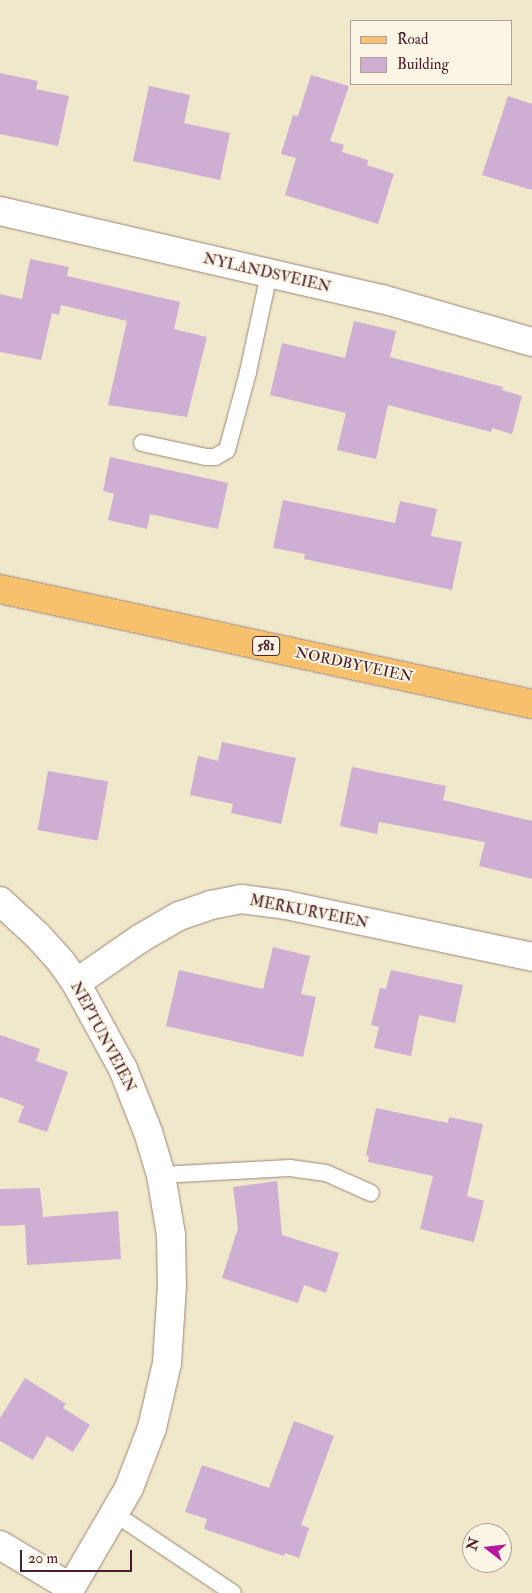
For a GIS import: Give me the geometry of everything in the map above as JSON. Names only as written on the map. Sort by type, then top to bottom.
[{"type":"main road","name":"NORDBYVEIEN","points":[[0,590],[532,704]]},
{"type":"street","name":"NYLANDSVEIEN","points":[[0,211],[382,300],[532,342]]},
{"type":"street","name":"MERKURVEIEN","points":[[76,983],[141,938],[179,916],[211,905],[241,899],[286,905],[532,958]]},
{"type":"street","name":"NEPTUNVEIEN","points":[[0,901],[38,936],[76,983],[123,1069],[148,1132],[161,1175],[171,1236],[172,1286],[167,1363],[162,1393],[141,1461],[114,1513],[69,1590]]},
{"type":"street","points":[[0,1546],[69,1590]]},
{"type":"lane","points":[[142,443],[206,457],[215,457],[226,450],[248,372],[269,274]]},
{"type":"lane","points":[[161,1175],[290,1168],[326,1173],[371,1193]]},
{"type":"lane","points":[[114,1513],[233,1593]]},
{"type":"building","points":[[0,73],[38,81],[36,89],[69,96],[58,146],[0,134]]},
{"type":"building","points":[[311,75],[349,86],[330,141],[344,145],[342,152],[368,160],[367,165],[394,174],[378,224],[285,195],[296,158],[281,154],[293,115],[298,116]]},
{"type":"building","points":[[149,86],[190,95],[184,123],[230,133],[220,180],[133,161]]},
{"type":"building","points":[[508,96],[532,104],[532,190],[482,175]]},
{"type":"building","points":[[30,259],[69,267],[67,276],[180,302],[174,329],[207,337],[187,417],[108,405],[127,321],[61,305],[59,315],[52,313],[41,360],[0,352],[0,294],[22,299]]},
{"type":"building","points":[[354,321],[396,331],[390,357],[503,387],[502,390],[522,396],[512,434],[492,428],[491,432],[388,405],[376,459],[337,450],[346,413],[270,395],[282,343],[345,358]]},
{"type":"building","points":[[110,457],[228,483],[218,529],[150,514],[147,529],[108,520],[114,494],[103,491]]},
{"type":"building","points":[[283,500],[395,523],[400,501],[437,509],[431,536],[462,542],[452,590],[304,559],[305,554],[273,548]]},
{"type":"building","points":[[222,742],[296,758],[281,824],[231,813],[233,804],[190,795],[198,756],[218,761]]},
{"type":"building","points":[[352,767],[446,786],[443,800],[532,821],[532,879],[479,866],[485,842],[379,822],[377,834],[340,826]]},
{"type":"building","points":[[48,771],[108,782],[98,841],[38,830]]},
{"type":"building","points":[[273,947],[310,956],[301,994],[316,997],[303,1057],[166,1026],[179,970],[263,989]]},
{"type":"building","points":[[391,970],[463,985],[455,1023],[419,1015],[411,1056],[374,1048],[379,1027],[371,1025],[380,988],[386,989]]},
{"type":"building","points":[[0,1035],[40,1049],[36,1061],[68,1072],[47,1132],[18,1122],[24,1106],[0,1097]]},
{"type":"building","points":[[376,1108],[448,1123],[449,1117],[483,1124],[467,1196],[484,1201],[474,1242],[420,1229],[433,1176],[368,1162],[369,1156],[366,1155]]},
{"type":"building","points":[[277,1181],[282,1235],[339,1253],[326,1293],[304,1285],[298,1303],[222,1278],[238,1228],[233,1187]]},
{"type":"building","points":[[40,1188],[43,1217],[118,1211],[121,1259],[27,1265],[25,1225],[0,1226],[0,1189]]},
{"type":"building","points":[[25,1378],[66,1404],[63,1408],[90,1425],[73,1452],[47,1436],[33,1460],[0,1441],[0,1418]]},
{"type":"building","points":[[294,1421],[334,1436],[301,1525],[309,1528],[299,1558],[285,1553],[284,1556],[204,1529],[207,1519],[185,1512],[202,1465],[269,1488]]}]
